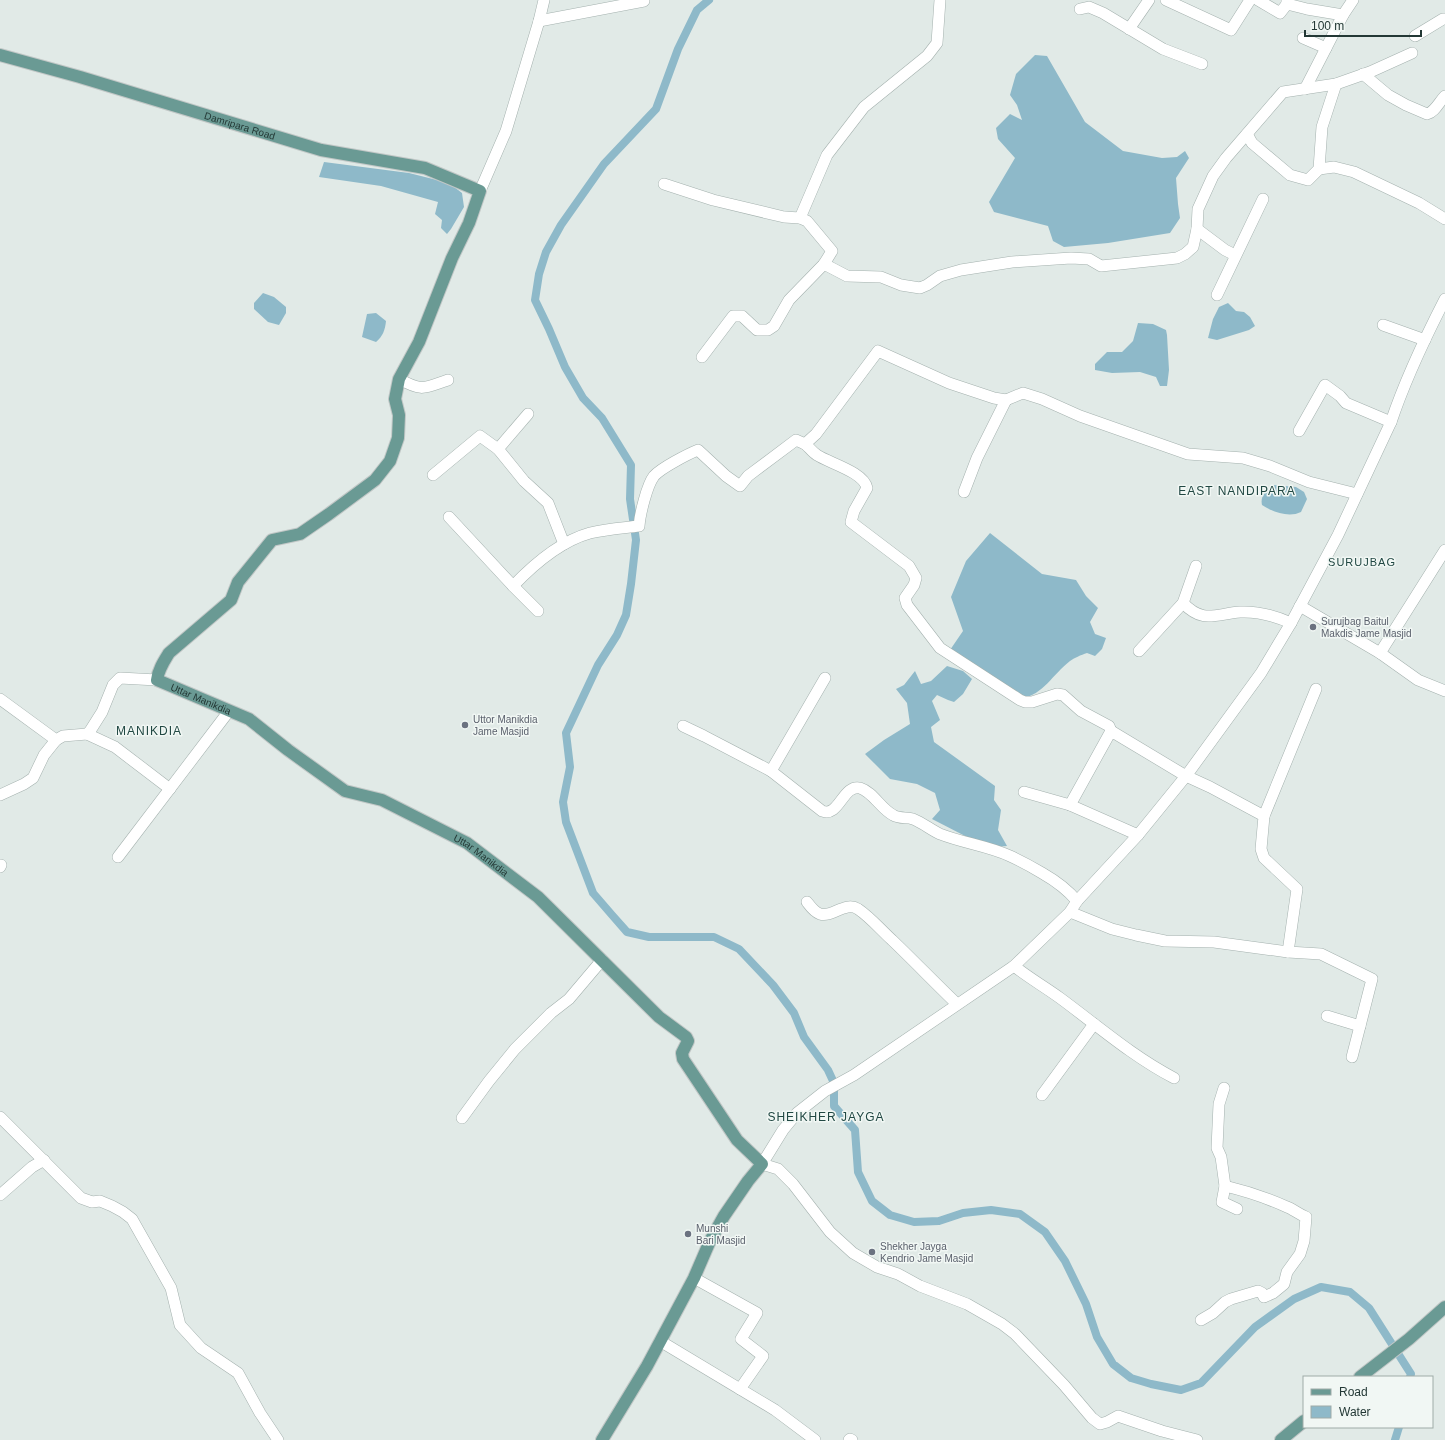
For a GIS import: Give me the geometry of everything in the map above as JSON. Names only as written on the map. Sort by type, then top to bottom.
[{"type":"main road","name":"Damripara Road","points":[[0,55],[80,76],[322,150],[425,168],[480,191]]},
{"type":"main road","points":[[157,680],[169,653],[231,600],[238,582],[272,540],[300,534],[324,518],[374,480],[390,461],[398,438],[399,415],[395,399],[399,379],[419,342],[435,299],[469,223],[480,191]]},
{"type":"main road","name":"Uttar Manikdia","points":[[157,680],[254,723],[288,750],[345,791],[382,800],[466,844],[538,898],[659,1017],[686,1037],[688,1041],[682,1053],[682,1059],[737,1140],[762,1164]]},
{"type":"main road","points":[[602,1440],[647,1366],[694,1278],[710,1241],[724,1216],[748,1180],[762,1164]]},
{"type":"main road","points":[[1361,1376],[1445,1307]]},
{"type":"main road","points":[[1281,1440],[1303,1422]]},
{"type":"street","points":[[480,191],[506,132],[544,0]]},
{"type":"street","points":[[800,218],[827,155],[864,107],[927,56],[937,43],[940,0]]},
{"type":"street","points":[[1128,29],[1149,0]]},
{"type":"street","points":[[1166,0],[1231,30],[1250,0]]},
{"type":"street","points":[[1258,0],[1280,13],[1287,2],[1307,9],[1343,15]]},
{"type":"street","points":[[1305,89],[1343,15],[1353,0]]},
{"type":"street","points":[[539,21],[644,1]]},
{"type":"street","points":[[1080,9],[1089,7],[1163,48],[1202,64]]},
{"type":"street","points":[[1415,36],[1445,19]]},
{"type":"street","points":[[1303,38],[1326,48]]},
{"type":"street","points":[[824,264],[847,276],[881,277],[901,285],[920,288],[940,276],[960,270],[1012,262],[1071,258],[1089,259],[1101,266],[1177,258],[1185,254],[1193,247],[1197,229],[1198,209],[1213,176],[1226,158],[1283,92],[1336,84],[1412,53]]},
{"type":"street","points":[[1363,74],[1388,96],[1427,114],[1432,112],[1445,96]]},
{"type":"street","points":[[1319,169],[1322,127],[1336,84]]},
{"type":"street","points":[[1247,134],[1252,143],[1290,175],[1308,180],[1319,169],[1334,167],[1354,172],[1419,203],[1445,219]]},
{"type":"street","points":[[664,184],[713,200],[784,217],[800,218],[806,221],[832,251],[824,264],[789,300],[774,326],[768,330],[757,330],[742,316],[733,316],[702,357]]},
{"type":"street","points":[[1217,295],[1263,199]]},
{"type":"street","points":[[1197,229],[1225,250],[1235,255]]},
{"type":"street","points":[[1197,1440],[1162,1431],[1118,1416],[1100,1424],[1092,1418],[1064,1385],[1015,1334],[1002,1324],[967,1304],[920,1286],[898,1274],[877,1267],[854,1253],[830,1232],[793,1184],[778,1169],[762,1164],[797,1113],[825,1091],[854,1075],[1014,966],[1070,912],[1078,901],[1138,836],[1186,776],[1261,673],[1291,623],[1338,535],[1392,422],[1396,407],[1425,340],[1445,299]]},
{"type":"street","points":[[1383,325],[1425,340]]},
{"type":"street","points":[[805,444],[816,434],[878,351],[949,383],[994,398],[1006,400],[1023,393],[1042,399],[1080,416],[1188,454],[1243,458],[1270,466],[1309,482],[1357,494]]},
{"type":"street","points":[[399,379],[420,388],[448,380]]},
{"type":"street","points":[[1299,431],[1325,385],[1340,396],[1346,403],[1392,422]]},
{"type":"street","points":[[964,492],[977,458],[1006,400]]},
{"type":"street","points":[[498,449],[528,414]]},
{"type":"street","points":[[433,475],[480,436],[498,449],[524,481],[548,503],[564,544]]},
{"type":"street","points":[[513,586],[525,573],[564,544],[591,533],[639,526],[640,516],[646,496],[655,475],[683,456],[698,450],[726,476],[740,486],[748,476],[796,440],[805,444],[816,454],[851,471],[864,482],[866,488],[854,511],[851,522],[909,566],[916,578],[914,585],[905,598],[907,605],[940,648],[1025,702],[1032,702],[1058,694],[1063,695],[1081,711],[1109,726],[1111,731],[1186,776],[1264,816]]},
{"type":"street","points":[[449,517],[538,611]]},
{"type":"street","points":[[1380,654],[1445,550]]},
{"type":"street","points":[[1139,651],[1183,603],[1196,566]]},
{"type":"street","points":[[1183,603],[1191,612],[1199,616],[1218,616],[1241,612],[1256,613],[1277,616],[1291,623]]},
{"type":"street","points":[[1300,606],[1380,654],[1418,680],[1445,691]]},
{"type":"street","points":[[87,734],[96,723],[113,685],[118,679],[123,677],[157,680]]},
{"type":"street","points":[[771,771],[825,678]]},
{"type":"street","points":[[1288,952],[1297,889],[1264,858],[1261,849],[1264,816],[1316,689]]},
{"type":"street","points":[[0,699],[56,740]]},
{"type":"street","points":[[118,857],[229,711]]},
{"type":"street","points":[[683,726],[771,771],[826,813],[832,812],[846,795],[853,789],[859,788],[866,791],[892,815],[913,819],[941,834],[1009,855],[1020,860],[1059,883],[1078,901]]},
{"type":"street","points":[[1070,805],[1111,731]]},
{"type":"street","points":[[0,795],[24,784],[33,778],[44,755],[59,737],[87,734],[115,747],[170,790]]},
{"type":"street","points":[[1024,792],[1070,805],[1138,836]]},
{"type":"street","points":[[807,902],[817,912],[822,914],[828,914],[845,908],[856,908],[881,930],[957,1004]]},
{"type":"street","points":[[1070,912],[1112,929],[1165,941],[1214,942],[1288,952],[1321,954],[1372,979],[1352,1057]]},
{"type":"street","points":[[462,1118],[515,1049],[551,1012],[569,999],[602,960]]},
{"type":"street","points":[[1014,966],[1030,979],[1059,997],[1136,1056],[1174,1078]]},
{"type":"street","points":[[1327,1016],[1360,1026]]},
{"type":"street","points":[[1042,1095],[1094,1024]]},
{"type":"street","points":[[1224,1088],[1218,1104],[1217,1148],[1225,1186],[1222,1202],[1237,1209]]},
{"type":"street","points":[[0,1117],[81,1198],[92,1202],[100,1201],[112,1206],[123,1212],[132,1220],[171,1288],[180,1325],[201,1348],[238,1373],[260,1413],[278,1440]]},
{"type":"street","points":[[0,1194],[32,1167],[44,1160]]},
{"type":"street","points":[[1201,1320],[1209,1316],[1225,1302],[1231,1299],[1258,1291],[1262,1293],[1264,1297],[1273,1293],[1284,1284],[1287,1272],[1300,1254],[1304,1241],[1306,1217],[1297,1214],[1288,1207],[1258,1195],[1225,1186]]},
{"type":"street","points":[[694,1278],[757,1313],[741,1339],[763,1356],[740,1389]]},
{"type":"street","points":[[660,1341],[776,1410],[814,1440]]},
{"type":"water","points":[[1035,55],[1047,56],[1085,122],[1123,151],[1162,158],[1177,157],[1185,151],[1189,158],[1176,178],[1180,218],[1170,233],[1108,243],[1064,247],[1053,241],[1048,226],[994,212],[989,202],[1015,158],[998,139],[996,128],[1010,114],[1022,120],[1017,105],[1010,95],[1016,74]]},
{"type":"water","points":[[324,162],[409,173],[449,183],[462,193],[464,207],[447,234],[441,228],[442,220],[435,214],[438,202],[381,186],[319,177]]},
{"type":"water","points":[[263,293],[274,297],[286,307],[286,313],[279,325],[268,322],[254,309],[254,303]]},
{"type":"water","points":[[1228,303],[1236,311],[1244,312],[1250,317],[1255,326],[1249,330],[1217,340],[1208,338],[1213,319],[1219,307]]},
{"type":"water","points":[[376,313],[386,321],[383,333],[376,342],[362,337],[367,314]]},
{"type":"water","points":[[1138,323],[1153,324],[1166,330],[1169,370],[1167,386],[1160,386],[1156,377],[1140,372],[1112,373],[1095,370],[1095,364],[1107,352],[1122,352],[1133,341]]},
{"type":"water","points":[[1274,485],[1296,487],[1304,492],[1307,499],[1301,512],[1296,514],[1286,514],[1271,510],[1262,505],[1264,494]]},
{"type":"water","points":[[990,533],[1042,574],[1076,580],[1086,596],[1098,608],[1090,622],[1095,634],[1106,638],[1102,649],[1095,656],[1087,653],[1070,661],[1036,693],[1021,699],[950,650],[963,631],[951,597],[966,561]]},
{"type":"water","points":[[947,666],[963,671],[972,679],[963,694],[954,702],[937,695],[932,701],[940,720],[931,727],[934,742],[995,786],[994,800],[1001,810],[998,830],[1007,846],[994,847],[967,837],[932,819],[940,810],[935,793],[917,784],[890,779],[865,754],[910,724],[907,703],[896,689],[904,685],[915,671],[921,684],[931,681]]},
{"type":"waterway","points":[[709,0],[697,10],[678,49],[656,109],[604,164],[561,225],[546,252],[539,274],[535,300],[565,367],[583,398],[602,418],[631,465],[630,499],[636,540],[626,615],[617,635],[598,665],[566,733],[570,767],[563,802],[566,822],[593,893],[627,932],[649,937],[714,937],[739,949],[773,985],[794,1013],[804,1037],[828,1070],[834,1083],[834,1106],[855,1130],[858,1172],[872,1201],[890,1215],[914,1222],[939,1221],[963,1213],[991,1210],[1020,1214],[1045,1232],[1065,1261],[1086,1304],[1097,1337],[1113,1364],[1131,1378],[1181,1390],[1201,1383],[1255,1327],[1294,1299],[1321,1287],[1350,1292],[1369,1308],[1411,1374],[1410,1376]]},
{"type":"waterway","points":[[1395,1440],[1399,1428]]},
{"type":"place","name":"Surujbag Baitul Makdis Jame Masjid","points":[[1313,627]]},
{"type":"place","name":"Uttor Manikdia Jame Masjid","points":[[465,725]]},
{"type":"place","name":"Munshi Bari Masjid","points":[[688,1234]]},
{"type":"place","name":"Shekher Jayga Kendrio Jame Masjid","points":[[872,1252]]},
{"type":"district","name":"EAST NANDIPARA","points":[[1237,491]]},
{"type":"district","name":"SURUJBAG","points":[[1362,562]]},
{"type":"district","name":"MANIKDIA","points":[[149,731]]},
{"type":"district","name":"SHEIKHER JAYGA","points":[[826,1117]]}]
